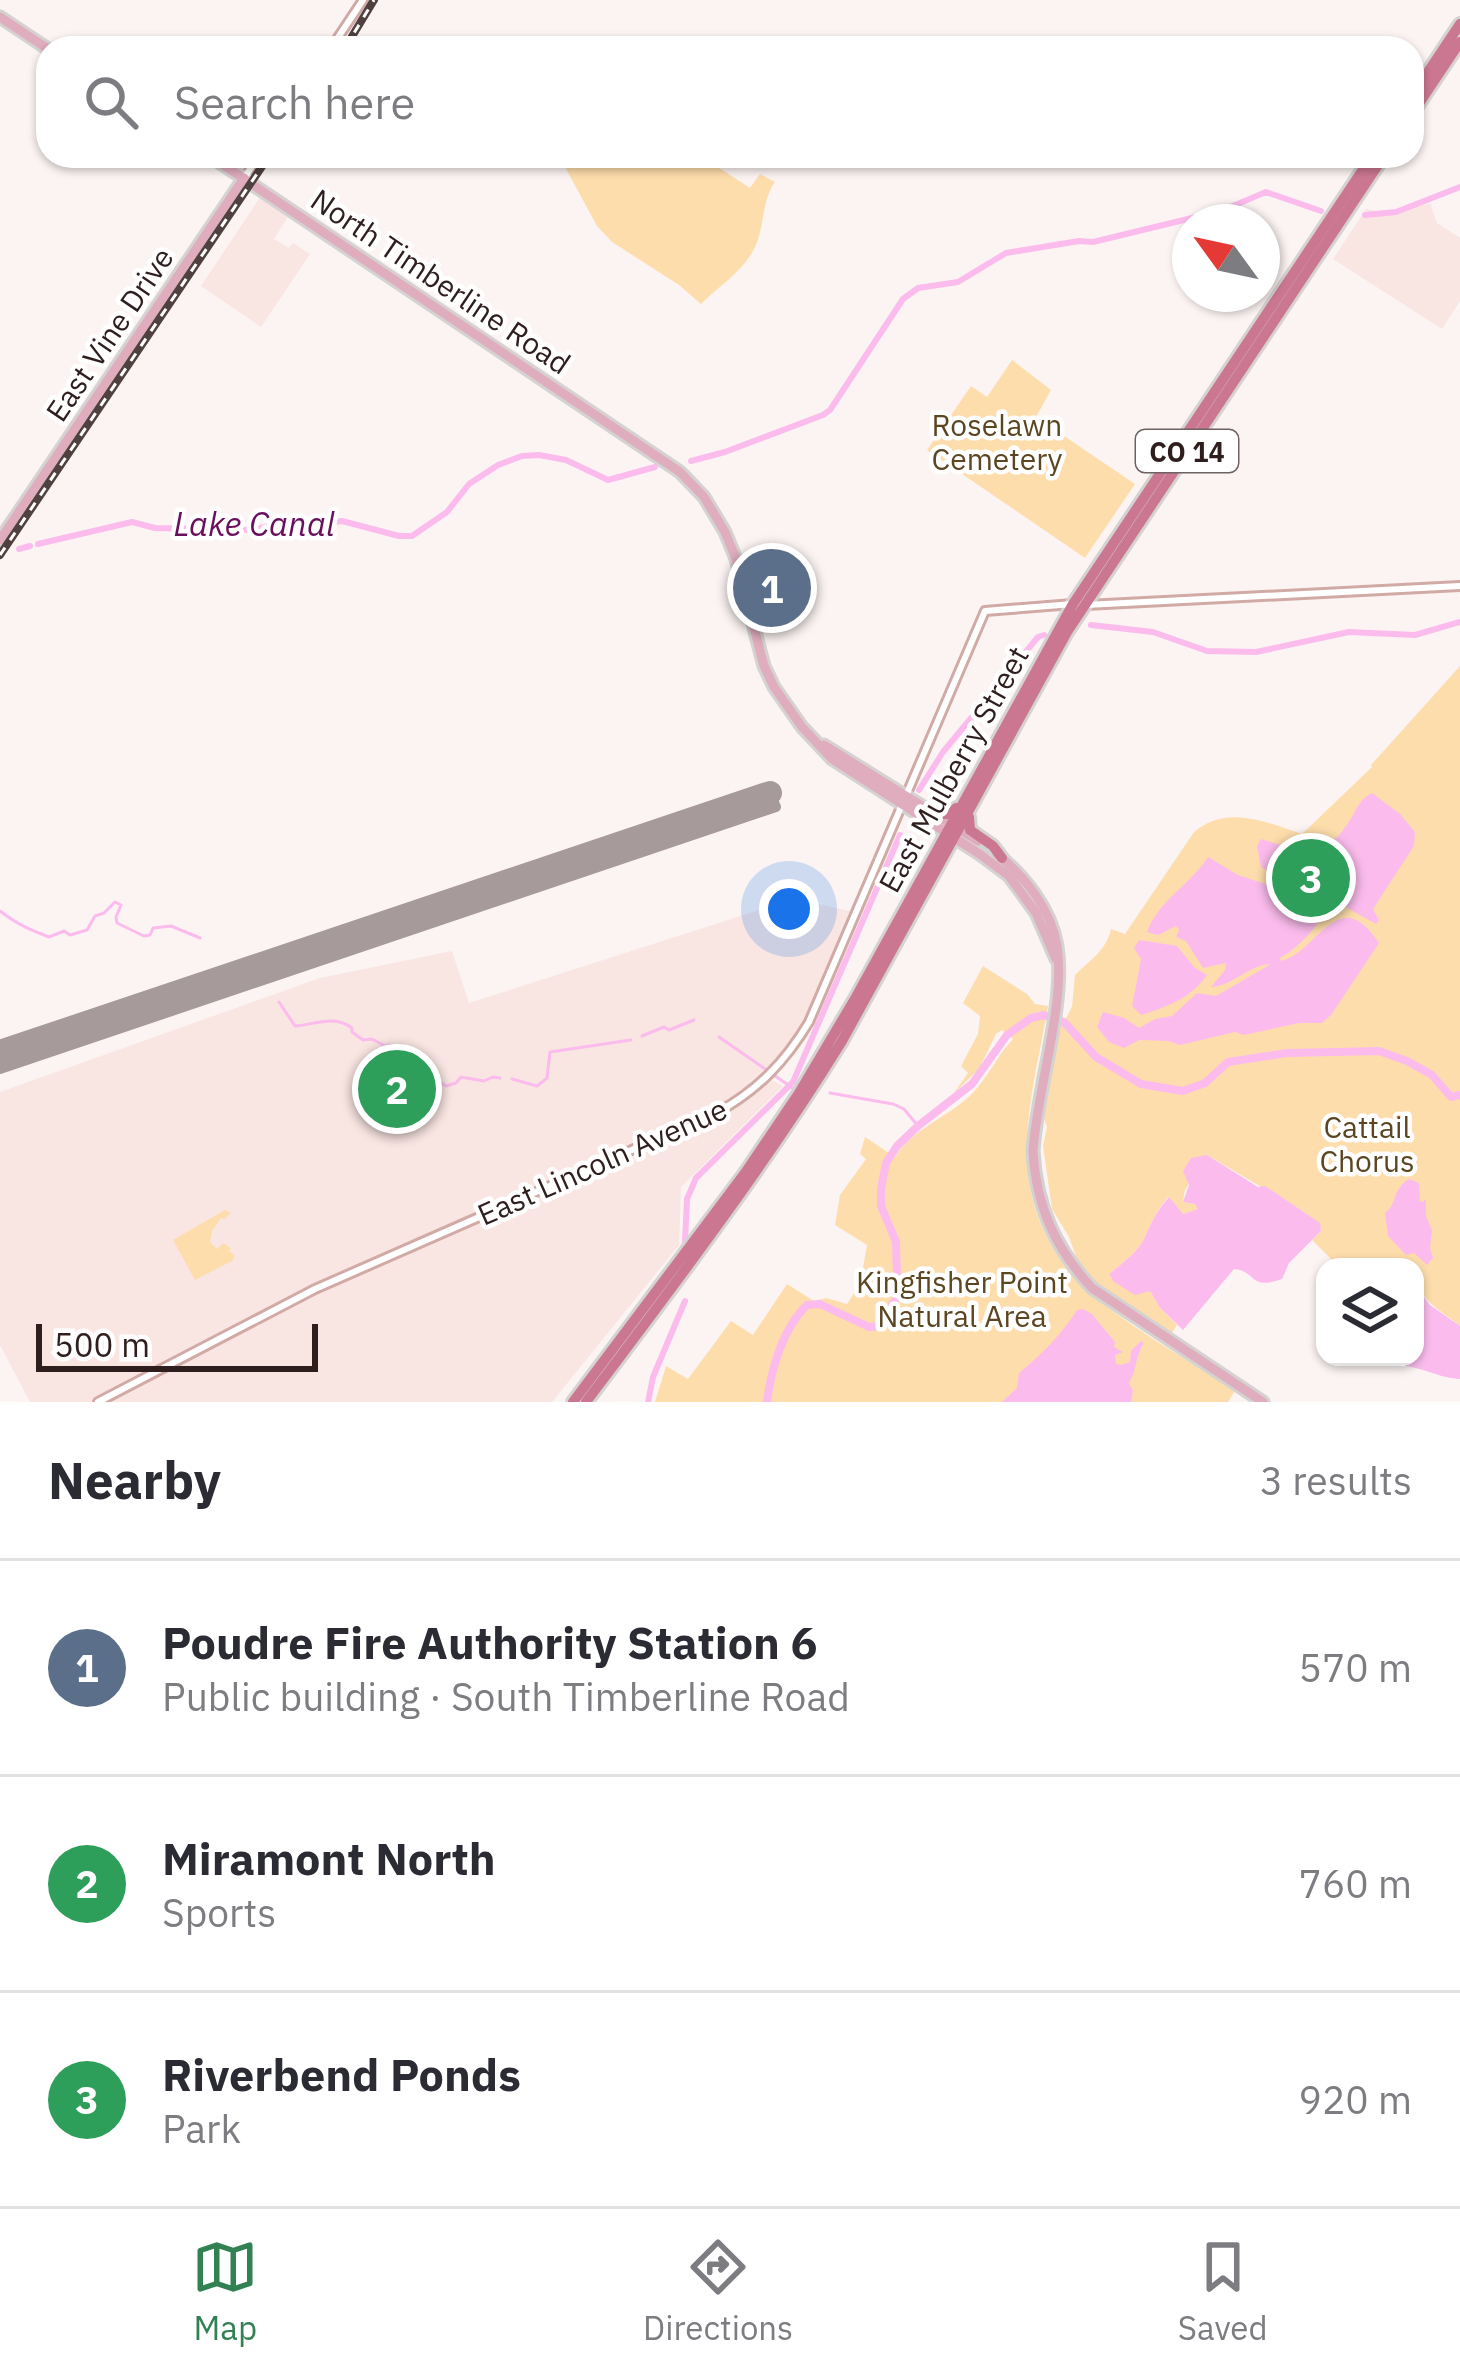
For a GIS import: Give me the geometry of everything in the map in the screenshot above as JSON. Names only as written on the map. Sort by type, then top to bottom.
[{"type":"highway","points":[[1424,93],[1460,25]]},
{"type":"highway","points":[[1424,73],[1453,43]]},
{"type":"highway","points":[[1424,80],[1453,43]]},
{"type":"highway","name":"East Mulberry Street","points":[[573,1402],[799,1094],[1001,750],[1078,604],[1364,168]]},
{"type":"highway","name":"East Mulberry Street","points":[[586,1402],[761,1168],[808,1096],[904,928],[1047,649],[1376,168]]},
{"type":"highway","points":[[1063,592],[1078,604]]},
{"type":"highway","points":[[1047,649],[1059,619],[1050,608]]},
{"type":"highway","points":[[905,907],[936,844],[934,819],[953,811],[1000,733]]},
{"type":"highway","points":[[1001,750],[968,823],[1002,858]]},
{"type":"highway","points":[[904,928],[949,855],[968,846]]},
{"type":"highway","points":[[606,1376],[633,1322],[647,1313],[717,1227]]},
{"type":"main road","points":[[0,16],[36,41]]},
{"type":"main road","name":"North Timberline Road","points":[[229,168],[667,461],[704,497],[725,532],[764,666],[785,703],[832,759],[952,831]]},
{"type":"main road","name":"East Vine Drive","points":[[0,540],[244,178]]},
{"type":"main road","points":[[952,831],[1025,895],[1056,959]]},
{"type":"main road","points":[[952,831],[1002,858],[1026,881],[1056,943],[1056,1002],[1034,1126],[1034,1173],[1060,1249],[1092,1288],[1263,1402]]},
{"type":"street","points":[[339,36],[363,0]]},
{"type":"street","name":"East Vine Drive","points":[[244,178],[251,168]]},
{"type":"street","points":[[1050,608],[1460,586]]},
{"type":"street","name":"East Lincoln Avenue","points":[[98,1402],[315,1288],[716,1113],[750,1092],[771,1074],[808,1022],[985,611],[1050,608]]},
{"type":"shaded area","points":[[261,196],[289,215],[274,239],[289,248],[293,243],[310,254],[261,327],[201,286]]},
{"type":"shaded area","points":[[1419,201],[1430,203],[1437,223],[1460,238],[1460,301],[1442,329],[1333,259],[1366,209],[1385,213]]},
{"type":"shaded area","points":[[1372,793],[1415,832],[1414,846],[1373,909],[1379,920],[1376,924],[1306,885],[1261,867],[1257,846],[1261,839],[1303,850],[1324,846]]},
{"type":"shaded area","points":[[1208,857],[1238,875],[1304,897],[1322,914],[1281,961],[1339,919],[1364,926],[1379,943],[1322,1023],[1244,1035],[1235,1032],[1180,1045],[1139,1040],[1124,1048],[1109,1042],[1097,1027],[1103,1012],[1139,1028],[1172,1016],[1197,993],[1216,996],[1271,964],[1211,987],[1226,963],[1203,968],[1186,941],[1176,937],[1176,926],[1158,935],[1147,932],[1159,911]]},
{"type":"shaded area","points":[[794,899],[850,911],[805,1020],[762,1075],[783,1086],[681,1187],[679,1245],[552,1402],[30,1402],[0,1345],[0,1092],[320,978],[452,951],[469,1003]]},
{"type":"shaded area","points":[[1139,940],[1177,946],[1207,975],[1186,995],[1141,1015],[1132,1006],[1141,959],[1134,948]]},
{"type":"shaded area","points":[[1207,1155],[1258,1187],[1265,1186],[1320,1223],[1321,1231],[1289,1263],[1282,1279],[1258,1282],[1234,1269],[1183,1330],[1150,1291],[1135,1295],[1109,1274],[1137,1249],[1169,1197],[1183,1214],[1198,1209],[1183,1202],[1189,1185],[1183,1171],[1191,1158]]},
{"type":"shaded area","points":[[1409,1179],[1419,1183],[1420,1201],[1426,1199],[1433,1258],[1427,1265],[1414,1253],[1406,1255],[1388,1236],[1385,1213]]},
{"type":"shaded area","points":[[1424,1297],[1460,1326],[1460,1379],[1406,1366],[1424,1366]]},
{"type":"shaded area","points":[[1083,1309],[1123,1352],[1115,1355],[1116,1364],[1130,1362],[1131,1351],[1144,1343],[1129,1383],[1131,1402],[1002,1402],[1017,1388],[1019,1373]]},
{"type":"green space","points":[[566,168],[719,168],[750,188],[760,174],[775,182],[750,256],[701,304],[612,242],[597,226]]},
{"type":"green space","name":"Roselawn Cemetery","points":[[1012,360],[1051,390],[1036,417],[1135,484],[1085,558],[927,450],[971,386],[987,397]]},
{"type":"green space","name":"Cattail Chorus","points":[[1460,666],[1460,1326],[1424,1296],[1424,1258],[1330,1258],[1312,1240],[1321,1231],[1307,1214],[1207,1155],[1185,1190],[1183,1202],[1199,1209],[1183,1214],[1168,1197],[1137,1249],[1109,1274],[1150,1291],[1177,1325],[1171,1334],[1099,1286],[1077,1259],[1052,1209],[1043,1115],[1059,1021],[1064,1022],[1072,1007],[1075,975],[1102,949],[1111,929],[1125,934],[1194,832],[1233,817],[1302,834]]},
{"type":"green space","name":"Kingfisher Point Natural Area","points":[[983,966],[1035,1004],[1048,1006],[1027,1136],[1032,1198],[1046,1236],[1094,1296],[1235,1391],[1228,1402],[655,1402],[666,1366],[688,1379],[731,1321],[753,1335],[787,1284],[814,1301],[826,1298],[847,1304],[860,1284],[867,1245],[835,1225],[840,1195],[866,1159],[860,1154],[865,1137],[895,1157],[913,1136],[969,1097],[1013,1039],[1002,1030],[996,1034],[979,1069],[953,1094],[968,1073],[961,1066],[978,1034],[980,1016],[963,1003]]},
{"type":"green space","points":[[225,1210],[231,1213],[221,1218],[210,1242],[217,1249],[223,1243],[235,1256],[195,1280],[173,1240]]},
{"type":"waterway","name":"Lake Canal","points":[[1365,215],[1396,212],[1460,187]]},
{"type":"waterway","name":"Lake Canal","points":[[691,461],[823,415],[903,299],[918,288],[958,282],[1006,253],[1093,242],[1221,211],[1266,192],[1321,211]]},
{"type":"waterway","name":"Lake Canal","points":[[38,544],[132,522],[155,528],[252,530],[285,522],[300,526],[342,521],[412,536],[447,512],[469,484],[522,456],[566,460],[608,480],[655,467]]},
{"type":"waterway","name":"Lake Canal","points":[[19,549],[30,546]]},
{"type":"waterway","points":[[1091,625],[1153,632],[1207,651],[1256,652],[1349,632],[1415,635],[1460,622]]},
{"type":"waterway","points":[[919,790],[943,752],[1044,635]]},
{"type":"waterway","points":[[685,1242],[687,1199],[696,1178],[793,1082],[900,835]]},
{"type":"waterway","points":[[0,911],[49,937],[87,930],[95,916],[115,902],[121,905],[117,923],[144,936],[153,928],[171,926],[200,938]]},
{"type":"waterway","points":[[279,1002],[295,1026],[345,1024],[363,1040],[372,1039],[418,1057],[431,1076],[446,1086],[461,1077],[500,1078]]},
{"type":"waterway","points":[[767,1402],[780,1350],[807,1305],[820,1304],[869,1327],[878,1326],[896,1299],[897,1279],[896,1242],[881,1206],[886,1163],[918,1126],[972,1084],[1007,1035],[1031,1018],[1044,1015],[1064,1022],[1096,1057],[1141,1084],[1183,1091],[1205,1083],[1228,1062],[1287,1053],[1379,1051],[1432,1075],[1451,1097],[1460,1095]]},
{"type":"waterway","points":[[642,1036],[694,1020]]},
{"type":"waterway","points":[[719,1037],[794,1089]]},
{"type":"waterway","points":[[512,1079],[537,1086],[547,1078],[550,1052],[631,1040]]},
{"type":"waterway","points":[[830,1093],[893,1104],[918,1126]]},
{"type":"waterway","points":[[648,1402],[653,1377],[685,1301]]},
{"type":"taxiway","points":[[0,1069],[776,807],[770,793]]},
{"type":"runway","points":[[0,1052],[770,793]]},
{"type":"railway","points":[[352,36],[374,0]]},
{"type":"railway","points":[[0,555],[261,168]]},
{"type":"place","name":"Poudre Fire Authority Station 6","points":[[772,588]]},
{"type":"place","name":"Riverbend Ponds","points":[[1311,878]]},
{"type":"place","name":"Miramont North","points":[[397,1089]]}]
